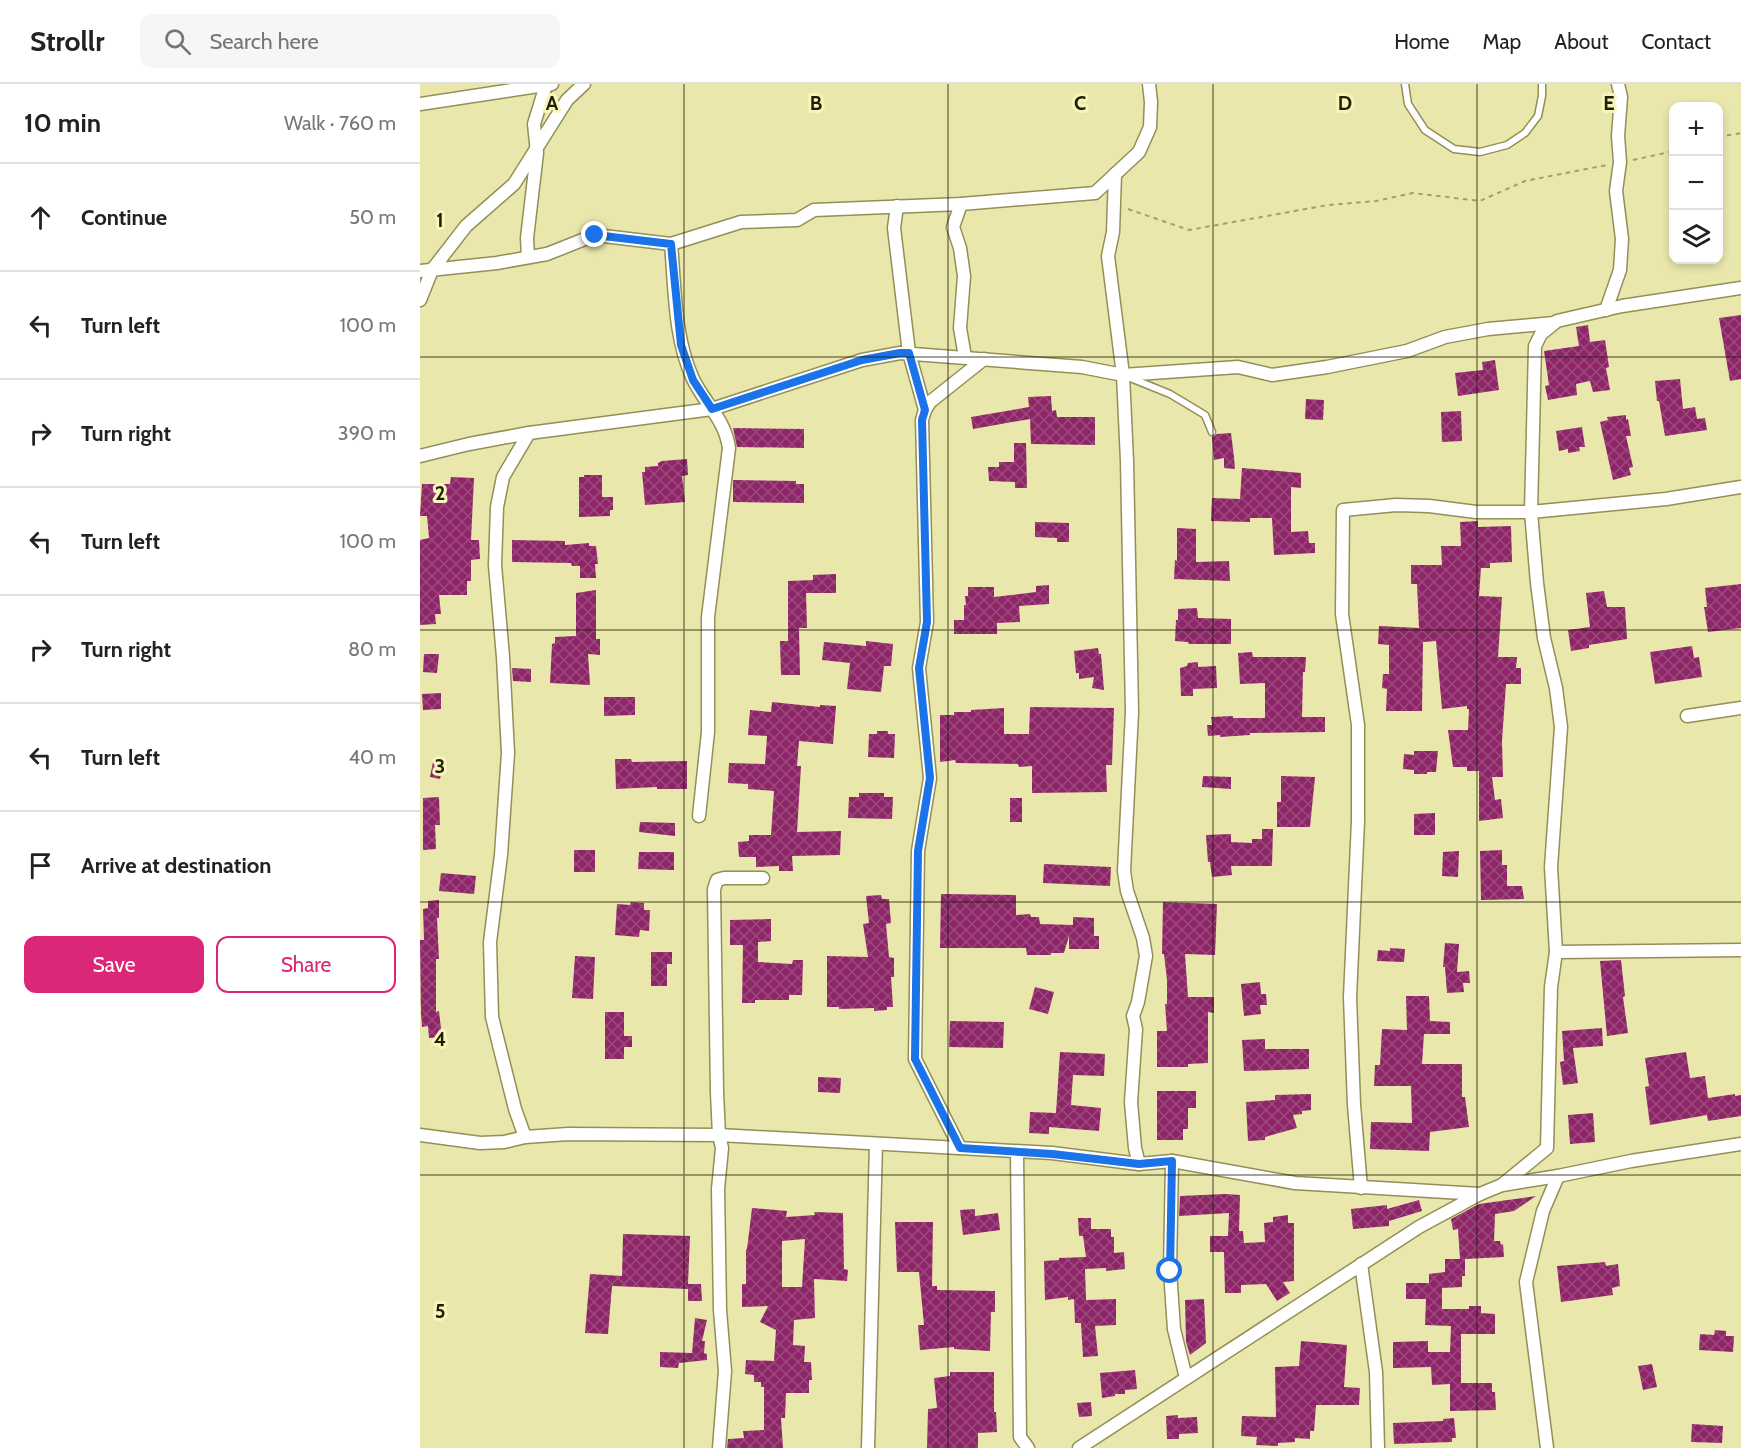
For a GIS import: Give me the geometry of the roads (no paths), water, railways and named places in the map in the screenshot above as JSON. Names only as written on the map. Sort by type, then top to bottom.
[{"type":"street","points":[[467,84],[476,95]]},
{"type":"street","points":[[420,104],[549,84],[534,124],[536,148],[527,238],[528,257]]},
{"type":"street","points":[[420,300],[426,271],[466,226],[514,184],[567,100],[584,84]]},
{"type":"street","points":[[426,271],[497,263],[547,254],[595,235],[671,244],[741,222],[797,220],[814,210],[961,204],[1095,193],[1139,152],[1150,127],[1149,84]]},
{"type":"street","points":[[1606,310],[1620,270],[1622,239],[1617,191],[1621,97],[1618,84]]},
{"type":"street","points":[[1115,174],[1113,232],[1108,256],[1123,375],[1132,712],[1124,871],[1127,891],[1143,938],[1146,956],[1138,1002],[1133,1016],[1136,1029],[1131,1102],[1135,1148],[1139,1164]]},
{"type":"street","points":[[961,204],[953,227],[960,248],[964,276],[960,328],[965,357]]},
{"type":"street","points":[[897,206],[894,228],[909,353],[925,410]]},
{"type":"street","points":[[671,244],[681,345],[693,380],[727,432],[729,448],[708,617],[708,732],[699,816]]},
{"type":"street","points":[[420,456],[529,433],[712,409],[862,360],[900,353],[1082,367],[1123,375],[1238,367],[1272,375],[1407,351],[1445,337],[1488,328],[1554,323],[1606,310],[1741,288]]},
{"type":"street","points":[[1502,1185],[1547,1148],[1551,987],[1556,952],[1551,867],[1561,728],[1557,688],[1544,638],[1531,512],[1534,346],[1541,334],[1554,323]]},
{"type":"street","points":[[960,1148],[915,1059],[918,851],[930,778],[919,668],[927,622],[922,420],[930,402],[984,359]]},
{"type":"street","points":[[525,1137],[515,1109],[492,1017],[490,942],[501,855],[508,753],[495,565],[497,507],[503,477],[529,433]]},
{"type":"street","points":[[1361,1188],[1354,1105],[1350,997],[1359,821],[1358,725],[1342,614],[1343,510],[1396,505],[1429,506],[1476,512],[1531,512],[1665,499],[1741,487]]},
{"type":"street","points":[[1687,716],[1741,708]]},
{"type":"street","points":[[719,1448],[725,1371],[720,1310],[718,1189],[722,1148],[719,1135],[714,889],[717,880],[724,878],[763,878]]},
{"type":"street","points":[[1556,952],[1741,950]]},
{"type":"street","points":[[420,1135],[480,1143],[568,1134],[719,1135],[960,1148],[1052,1154],[1139,1164],[1172,1161],[1295,1184],[1480,1194]]},
{"type":"street","points":[[868,1448],[876,1144]]},
{"type":"street","points":[[1079,1448],[1419,1227],[1480,1194],[1502,1185],[1631,1161],[1741,1144]]},
{"type":"street","points":[[1017,1152],[1020,1437],[1028,1448]]},
{"type":"street","points":[[1172,1161],[1170,1271],[1174,1329],[1185,1378]]},
{"type":"street","points":[[1547,1448],[1526,1282],[1543,1211],[1558,1176]]},
{"type":"street","points":[[1361,1264],[1376,1372],[1378,1448]]},
{"type":"lane","points":[[1405,84],[1408,104],[1425,130],[1454,149],[1480,152],[1507,145],[1525,133],[1538,116],[1542,84]]},
{"type":"lane","points":[[1123,375],[1170,393],[1204,415],[1212,432]]}]
